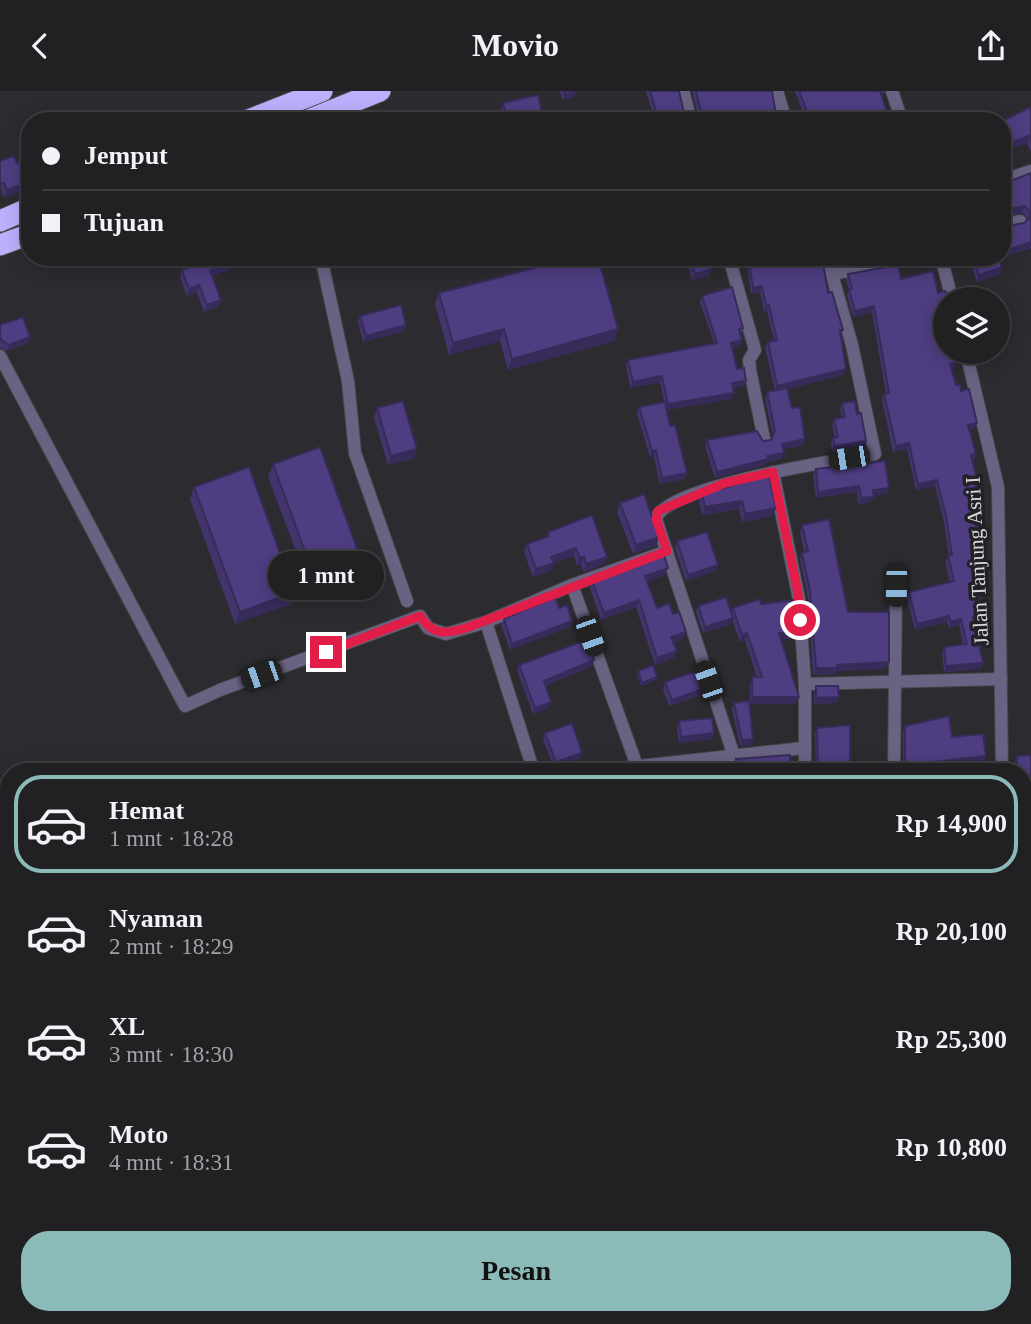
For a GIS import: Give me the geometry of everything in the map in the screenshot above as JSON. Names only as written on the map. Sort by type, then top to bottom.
[{"type":"highway","points":[[269,112],[322,91]]},
{"type":"highway","points":[[328,112],[380,91]]},
{"type":"highway","points":[[0,221],[21,212]]},
{"type":"highway","points":[[0,245],[21,237]]},
{"type":"street","points":[[683,91],[689,112]]},
{"type":"street","points":[[777,91],[783,112]]},
{"type":"street","points":[[892,91],[899,112]]},
{"type":"street","points":[[1011,177],[1031,171]]},
{"type":"street","points":[[1011,223],[1020,221]]},
{"type":"street","points":[[323,266],[348,381],[355,453],[407,601]]},
{"type":"street","points":[[732,266],[755,350],[749,361],[764,439]]},
{"type":"street","points":[[734,756],[656,519],[658,511],[725,483],[875,454],[863,390],[830,266]]},
{"type":"street","points":[[832,274],[874,266]]},
{"type":"street","points":[[943,266],[949,287]]},
{"type":"street","points":[[0,356],[185,706],[220,690],[420,616],[428,628],[446,634],[486,622],[572,585],[667,551]]},
{"type":"street","name":"Jalan Tanjung Asri I","points":[[969,364],[998,487],[1002,763]]},
{"type":"street","points":[[773,472],[799,599],[805,684],[805,763]]},
{"type":"street","points":[[572,585],[636,763]]},
{"type":"street","points":[[894,763],[896,586]]},
{"type":"street","points":[[486,622],[531,763]]},
{"type":"street","points":[[805,684],[1001,679]]},
{"type":"street","points":[[666,763],[804,748]]},
{"type":"building","points":[[650,91],[679,91],[684,112],[656,112]]},
{"type":"building","points":[[696,91],[772,91],[776,112],[701,112]]},
{"type":"building","points":[[799,91],[880,91],[887,112],[807,112]]},
{"type":"building","points":[[538,95],[542,112],[506,112],[503,103]]},
{"type":"building","points":[[1031,107],[1031,141],[1029,136],[1011,143],[1011,117]]},
{"type":"building","points":[[14,156],[17,163],[21,162],[21,185],[7,190],[4,183],[0,184],[0,161]]},
{"type":"building","points":[[1031,173],[1031,212],[1024,206],[1011,209],[1011,181]]},
{"type":"building","points":[[1031,212],[1031,242],[1011,248],[1011,225],[1024,223],[1030,218]]},
{"type":"building","points":[[192,266],[222,266],[210,270],[221,300],[207,305],[199,285],[189,289],[182,270]]},
{"type":"building","points":[[542,266],[600,266],[618,329],[512,359],[504,329],[453,343],[439,293]]},
{"type":"building","points":[[693,266],[710,266],[711,269],[695,274]]},
{"type":"building","points":[[750,266],[824,266],[828,293],[832,292],[843,330],[840,330],[846,369],[777,386],[768,342],[777,340],[769,305],[766,306],[762,286],[753,288]]},
{"type":"building","points":[[898,266],[901,279],[933,271],[937,287],[933,287],[933,364],[950,364],[956,385],[960,384],[961,391],[969,389],[977,423],[968,425],[976,454],[971,455],[980,501],[975,502],[981,525],[976,526],[982,564],[973,566],[983,615],[973,617],[983,663],[946,666],[944,647],[967,644],[961,619],[951,622],[949,616],[917,624],[909,592],[954,581],[948,556],[952,555],[946,516],[937,480],[918,484],[909,443],[896,446],[884,394],[889,393],[874,306],[855,311],[849,289],[852,288],[848,274]]},
{"type":"building","points":[[976,266],[1002,267],[979,275]]},
{"type":"building","points":[[732,287],[743,328],[739,329],[742,340],[731,343],[737,369],[744,368],[746,381],[732,383],[734,393],[668,404],[662,376],[633,382],[628,360],[717,343],[702,296]]},
{"type":"building","points":[[401,305],[406,325],[366,336],[360,316]]},
{"type":"building","points":[[23,317],[30,337],[9,345],[2,341],[0,325]]},
{"type":"building","points":[[787,388],[792,408],[800,407],[805,439],[782,444],[784,453],[767,456],[768,459],[717,472],[707,440],[757,431],[763,441],[771,440],[775,431],[767,392]]},
{"type":"building","points":[[403,401],[417,449],[391,456],[377,408]]},
{"type":"building","points":[[855,401],[857,414],[861,413],[866,441],[835,446],[833,438],[838,437],[834,419],[845,417],[842,403]]},
{"type":"building","points":[[665,402],[670,426],[675,425],[687,473],[662,478],[656,450],[652,451],[639,407]]},
{"type":"building","points":[[320,447],[366,573],[319,590],[273,464]]},
{"type":"building","points":[[885,461],[889,488],[873,490],[874,497],[861,498],[859,486],[818,492],[816,469]]},
{"type":"building","points":[[249,467],[294,592],[240,612],[194,487]]},
{"type":"building","points":[[769,475],[776,508],[745,514],[742,501],[705,507],[702,494]]},
{"type":"building","points":[[644,494],[659,537],[636,545],[620,503]]},
{"type":"building","points":[[592,515],[607,557],[586,564],[576,548],[551,557],[554,563],[536,569],[527,544],[549,536],[548,532]]},
{"type":"building","points":[[829,519],[848,612],[889,612],[889,662],[816,668],[810,591],[802,553],[808,551],[802,525]]},
{"type":"building","points":[[707,532],[718,565],[688,575],[677,541]]},
{"type":"building","points":[[664,555],[668,568],[645,576],[657,608],[669,603],[673,614],[679,612],[686,632],[671,637],[677,651],[657,658],[639,600],[604,613],[592,581]]},
{"type":"building","points":[[555,597],[559,608],[567,605],[572,621],[512,644],[504,619]]},
{"type":"building","points":[[726,597],[733,618],[705,627],[698,606]]},
{"type":"building","points":[[760,599],[761,604],[793,600],[796,631],[779,633],[799,697],[752,697],[752,677],[762,677],[747,633],[742,635],[733,608]]},
{"type":"building","points":[[586,640],[594,660],[544,681],[551,702],[535,708],[519,665]]},
{"type":"building","points":[[653,665],[657,677],[642,683],[638,671]]},
{"type":"building","points":[[696,671],[703,689],[672,700],[665,682]]},
{"type":"building","points":[[816,686],[838,686],[839,697],[816,698]]},
{"type":"building","points":[[749,701],[753,739],[742,740],[734,703]]},
{"type":"building","points":[[949,716],[952,737],[983,734],[986,756],[905,763],[905,726]]},
{"type":"building","points":[[712,718],[714,733],[681,737],[679,721]]},
{"type":"building","points":[[572,723],[582,753],[556,762],[545,733]]},
{"type":"building","points":[[850,725],[850,763],[818,763],[817,728]]},
{"type":"building","points":[[790,755],[791,763],[736,763],[736,759]]},
{"type":"building","points":[[1031,755],[1031,763],[1017,763],[1017,756]]},
{"type":"route","points":[[326,652],[420,616],[428,628],[446,634],[486,622],[572,585],[667,551],[656,519],[658,511],[725,483],[773,472],[798,593],[800,620]]}]
